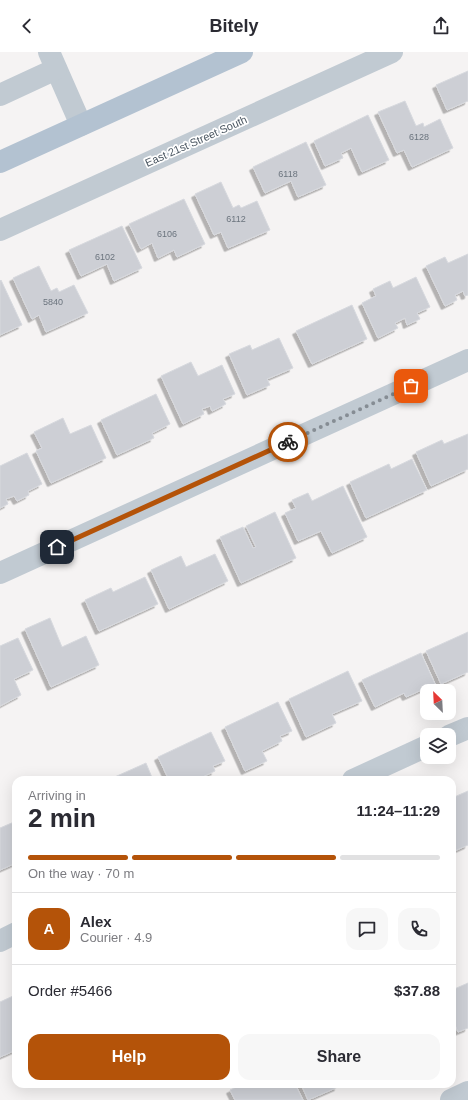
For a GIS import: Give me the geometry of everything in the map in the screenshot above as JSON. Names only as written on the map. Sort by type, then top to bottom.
[{"type":"main road","points":[[0,162],[242,52]]},
{"type":"street","name":"East 21st Street South","points":[[0,230],[392,52]]},
{"type":"street","points":[[0,95],[52,61],[81,125]]},
{"type":"street","points":[[0,573],[468,360]]},
{"type":"street","points":[[456,733],[468,728]]},
{"type":"street","points":[[362,776],[420,749]]},
{"type":"street","points":[[0,941],[12,935]]},
{"type":"street","points":[[451,1100],[468,1092]]},
{"type":"building","points":[[468,71],[468,101],[447,110],[436,85]]},
{"type":"building","points":[[405,101],[416,126],[423,123],[424,127],[440,119],[453,148],[412,167],[404,150],[397,153],[378,112]]},
{"type":"building","points":[[368,115],[389,160],[362,172],[351,148],[341,153],[343,158],[325,166],[314,141]]},
{"type":"building","points":[[306,142],[326,185],[298,197],[291,181],[265,193],[253,167]]},
{"type":"building","points":[[221,182],[233,208],[239,205],[241,208],[257,201],[270,230],[228,248],[221,232],[214,235],[195,194]]},
{"type":"building","points":[[184,199],[205,244],[177,257],[174,250],[158,258],[152,243],[141,249],[129,224]]},
{"type":"building","points":[[122,226],[142,268],[114,281],[107,264],[81,276],[69,250]]},
{"type":"building","points":[[468,254],[468,295],[465,296],[463,291],[455,295],[457,300],[445,306],[426,266],[445,257],[448,263]]},
{"type":"building","points":[[39,266],[51,291],[57,288],[59,292],[74,285],[88,313],[46,332],[39,315],[32,319],[13,278]]},
{"type":"building","points":[[416,277],[430,307],[417,313],[420,319],[407,325],[405,318],[395,323],[398,328],[378,338],[362,303],[376,296],[373,289],[390,281],[393,288]]},
{"type":"building","points":[[1,280],[22,325],[0,335],[0,281]]},
{"type":"building","points":[[352,305],[367,339],[312,364],[296,331]]},
{"type":"building","points":[[279,338],[293,368],[267,379],[270,385],[247,395],[229,354],[250,345],[252,350]]},
{"type":"building","points":[[191,362],[198,376],[222,365],[235,394],[223,399],[226,404],[212,411],[210,406],[202,409],[204,414],[183,424],[161,376]]},
{"type":"building","points":[[156,394],[170,424],[152,433],[154,438],[117,455],[101,420]]},
{"type":"building","points":[[63,418],[70,434],[91,425],[106,458],[51,483],[36,451],[42,448],[34,432]]},
{"type":"building","points":[[468,434],[468,469],[431,486],[416,452],[442,440],[444,444]]},
{"type":"building","points":[[27,453],[42,484],[28,491],[29,495],[17,501],[14,496],[6,499],[8,504],[0,508],[0,466]]},
{"type":"building","points":[[412,459],[427,490],[366,518],[350,482],[389,464],[391,469]]},
{"type":"building","points":[[343,486],[367,537],[332,553],[321,531],[298,541],[285,513],[296,508],[292,500],[308,493],[312,501]]},
{"type":"building","points":[[275,512],[296,558],[241,583],[220,537],[243,527],[253,548],[256,547],[246,526]]},
{"type":"building","points":[[215,554],[228,581],[169,609],[151,570],[181,556],[186,567]]},
{"type":"building","points":[[145,577],[158,604],[99,631],[85,600],[111,588],[113,592]]},
{"type":"building","points":[[50,618],[62,647],[86,636],[99,665],[51,687],[25,629]]},
{"type":"building","points":[[468,632],[468,672],[441,684],[426,651]]},
{"type":"building","points":[[18,638],[33,670],[14,679],[21,695],[0,706],[0,646]]},
{"type":"building","points":[[421,653],[435,684],[420,684],[420,691],[406,697],[404,693],[375,707],[362,680]]},
{"type":"building","points":[[348,671],[362,701],[332,714],[336,723],[306,737],[289,699]]},
{"type":"building","points":[[278,702],[292,731],[280,736],[282,741],[262,751],[267,761],[245,771],[225,727]]},
{"type":"building","points":[[211,732],[225,761],[213,766],[215,771],[204,776],[167,776],[158,757]]},
{"type":"building","points":[[146,763],[151,776],[117,776]]},
{"type":"building","points":[[468,791],[468,845],[456,850],[456,796]]},
{"type":"building","points":[[12,823],[12,865],[0,870],[0,828]]},
{"type":"building","points":[[468,983],[468,1028],[458,1032],[456,1027],[456,988]]},
{"type":"building","points":[[12,996],[12,1052],[0,1057],[0,1002]]},
{"type":"building","points":[[234,1088],[297,1088],[303,1100],[235,1100],[230,1090]]},
{"type":"building","points":[[303,1088],[336,1088],[308,1100]]},
{"type":"way so far","points":[[288,442],[411,386]]},
{"type":"route","points":[[57,547],[288,442]]}]
